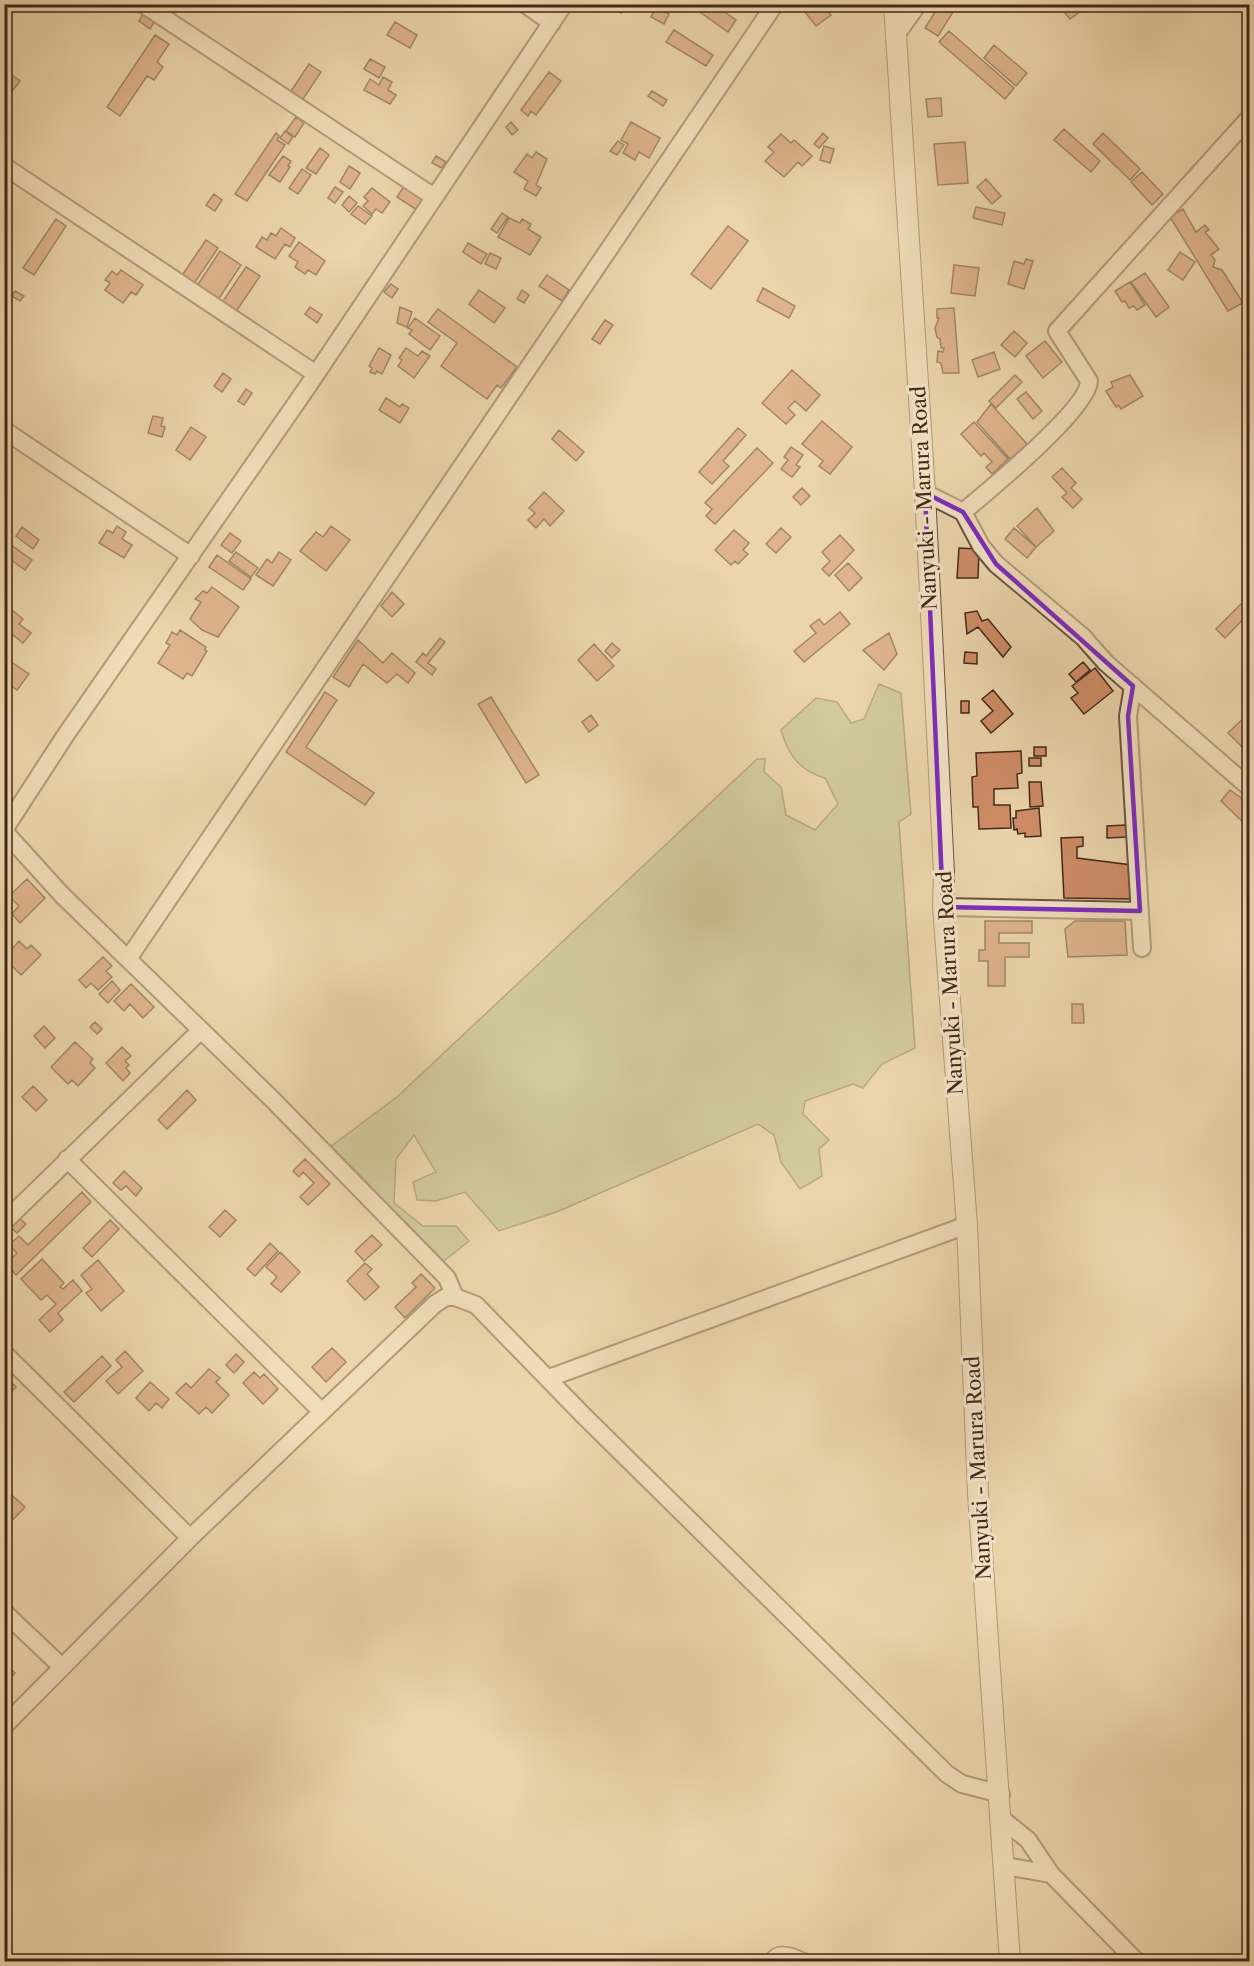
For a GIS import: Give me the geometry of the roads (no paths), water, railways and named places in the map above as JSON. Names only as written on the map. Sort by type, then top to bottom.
[{"type":"street","points":[[143,4],[434,197]]},
{"type":"street","points":[[525,4],[552,23]]},
{"type":"street","points":[[455,1297],[447,1278],[273,1100],[63,895],[4,830],[88,703],[316,374],[564,4]]},
{"type":"street","points":[[128,959],[775,4]]},
{"type":"street","name":"Nanyuki - Marura Road","points":[[894,4],[925,493],[944,907],[967,1225],[978,1493],[1001,1794],[1010,1962]]},
{"type":"street","points":[[896,34],[918,4]]},
{"type":"street","points":[[963,512],[1015,468],[1084,398],[1089,381],[1057,331],[1250,117]]},
{"type":"street","points":[[4,166],[316,374]]},
{"type":"street","points":[[4,430],[191,556]]},
{"type":"street","points":[[925,493],[963,512],[981,546],[996,564],[1083,637],[1106,663],[1250,788]]},
{"type":"street","points":[[1133,686],[1128,716],[1142,948]]},
{"type":"street","points":[[944,907],[1140,911]]},
{"type":"street","points":[[4,1222],[200,1031]]},
{"type":"street","points":[[68,1159],[322,1412]]},
{"type":"street","points":[[549,1378],[967,1225]]},
{"type":"street","points":[[4,1726],[190,1538],[435,1304],[446,1297],[455,1297],[476,1305],[608,1439],[947,1774],[962,1784],[1001,1794]]},
{"type":"street","points":[[4,1353],[190,1538]]},
{"type":"street","points":[[4,1612],[62,1667]]},
{"type":"street","points":[[1002,1819],[1028,1840],[1051,1874],[1137,1962]]},
{"type":"street","points":[[1005,1866],[1051,1874]]},
{"type":"lane","points":[[768,1962],[770,1957],[779,1951],[795,1952],[813,1962]]}]
